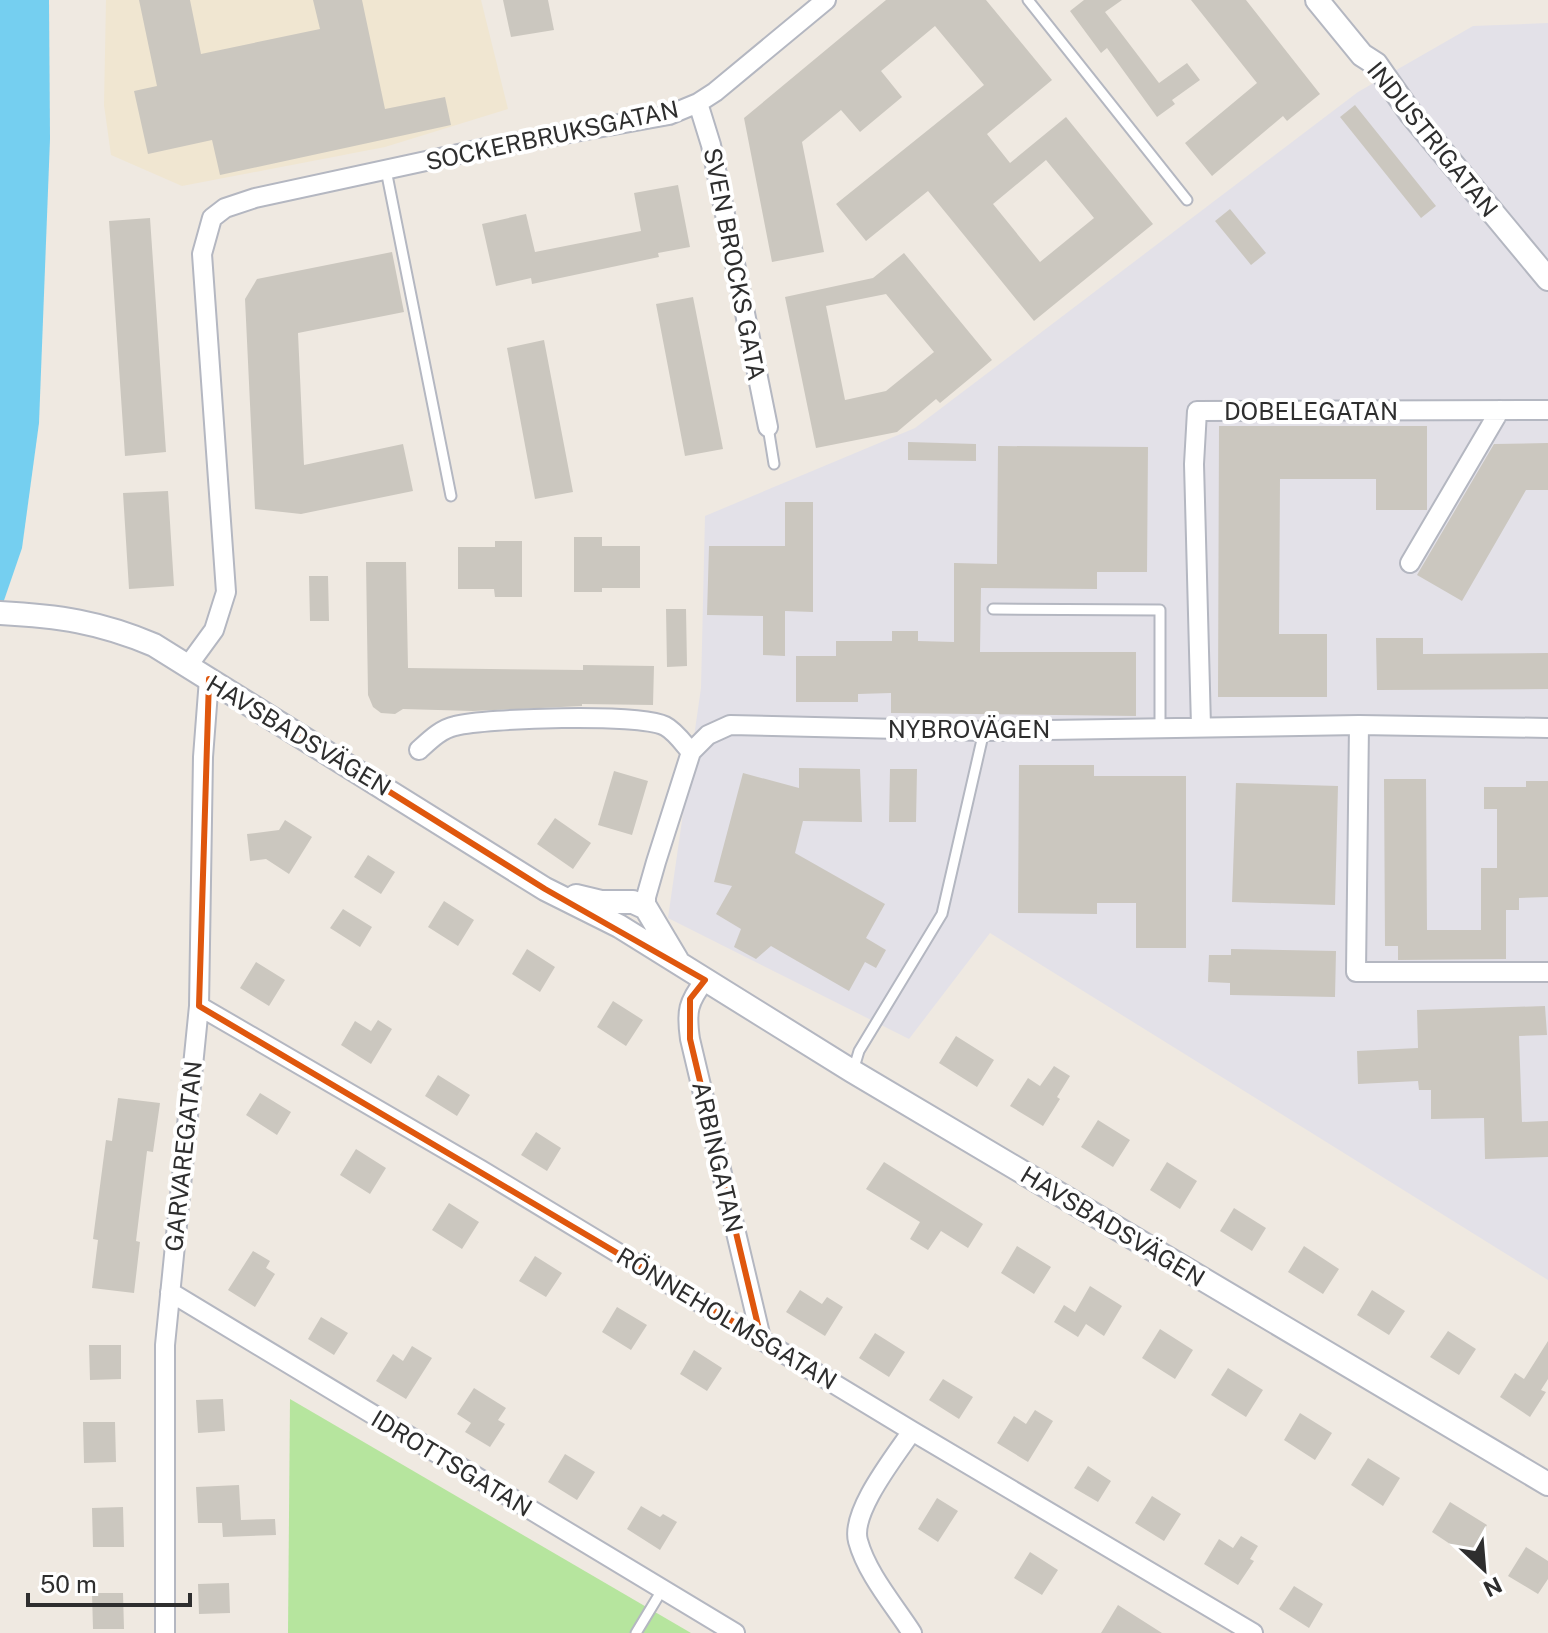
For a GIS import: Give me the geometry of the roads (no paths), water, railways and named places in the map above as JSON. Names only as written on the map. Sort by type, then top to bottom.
[{"type":"street","name":"SOCKERBRUKSGATAN","points":[[187,667],[214,630],[226,592],[202,254],[212,218],[225,208],[255,198],[486,148],[669,115],[698,103],[726,83],[826,0]]},
{"type":"street","name":"INDUSTRIGATAN","points":[[1317,0],[1362,55],[1376,64],[1411,114],[1548,279]]},
{"type":"street","name":"SVEN BROCKS GATA","points":[[698,103],[711,145],[768,427]]},
{"type":"street","points":[[1410,563],[1500,410]]},
{"type":"street","name":"DOBELEGATAN","points":[[1201,726],[1194,464],[1197,411],[1548,410]]},
{"type":"street","name":"HAVSBADSVÄGEN","points":[[0,613],[84,621],[116,629],[154,645],[545,889],[623,930],[852,1071],[1548,1484]]},
{"type":"street","name":"GARVAREGATAN","points":[[165,1633],[165,1345],[199,1006],[203,757],[209,679]]},
{"type":"street","points":[[419,750],[431,738],[454,726],[507,721],[615,719],[651,722],[668,727],[691,752],[646,897],[639,907],[649,921],[638,934],[623,930]]},
{"type":"street","name":"NYBROVÄGEN","points":[[691,752],[708,735],[730,725],[984,731],[1359,725],[1548,728]]},
{"type":"street","points":[[1359,725],[1356,972],[1548,972]]},
{"type":"street","name":"HAVSBADSVÄGEN","points":[[545,889],[639,907],[680,964]]},
{"type":"street","name":"ARBINGATAN","points":[[705,980],[690,999],[687,1020],[761,1338]]},
{"type":"street","name":"RÖNNEHOLMSGATAN","points":[[199,1006],[481,1170],[1253,1633]]},
{"type":"street","name":"IDROTTSGATAN","points":[[170,1292],[735,1633]]},
{"type":"street","points":[[912,1431],[860,1516],[857,1539],[868,1564],[912,1633]]},
{"type":"lane","points":[[1028,0],[1187,200]]},
{"type":"lane","points":[[386,170],[451,496]]},
{"type":"lane","points":[[768,427],[774,464]]},
{"type":"lane","points":[[993,609],[1160,610],[1160,727]]},
{"type":"lane","points":[[852,1071],[859,1051],[942,914],[984,731]]},
{"type":"lane","points":[[636,1633],[662,1590]]},
{"type":"water","points":[[0,0],[49,0],[50,139],[39,423],[22,548],[0,612]]}]
